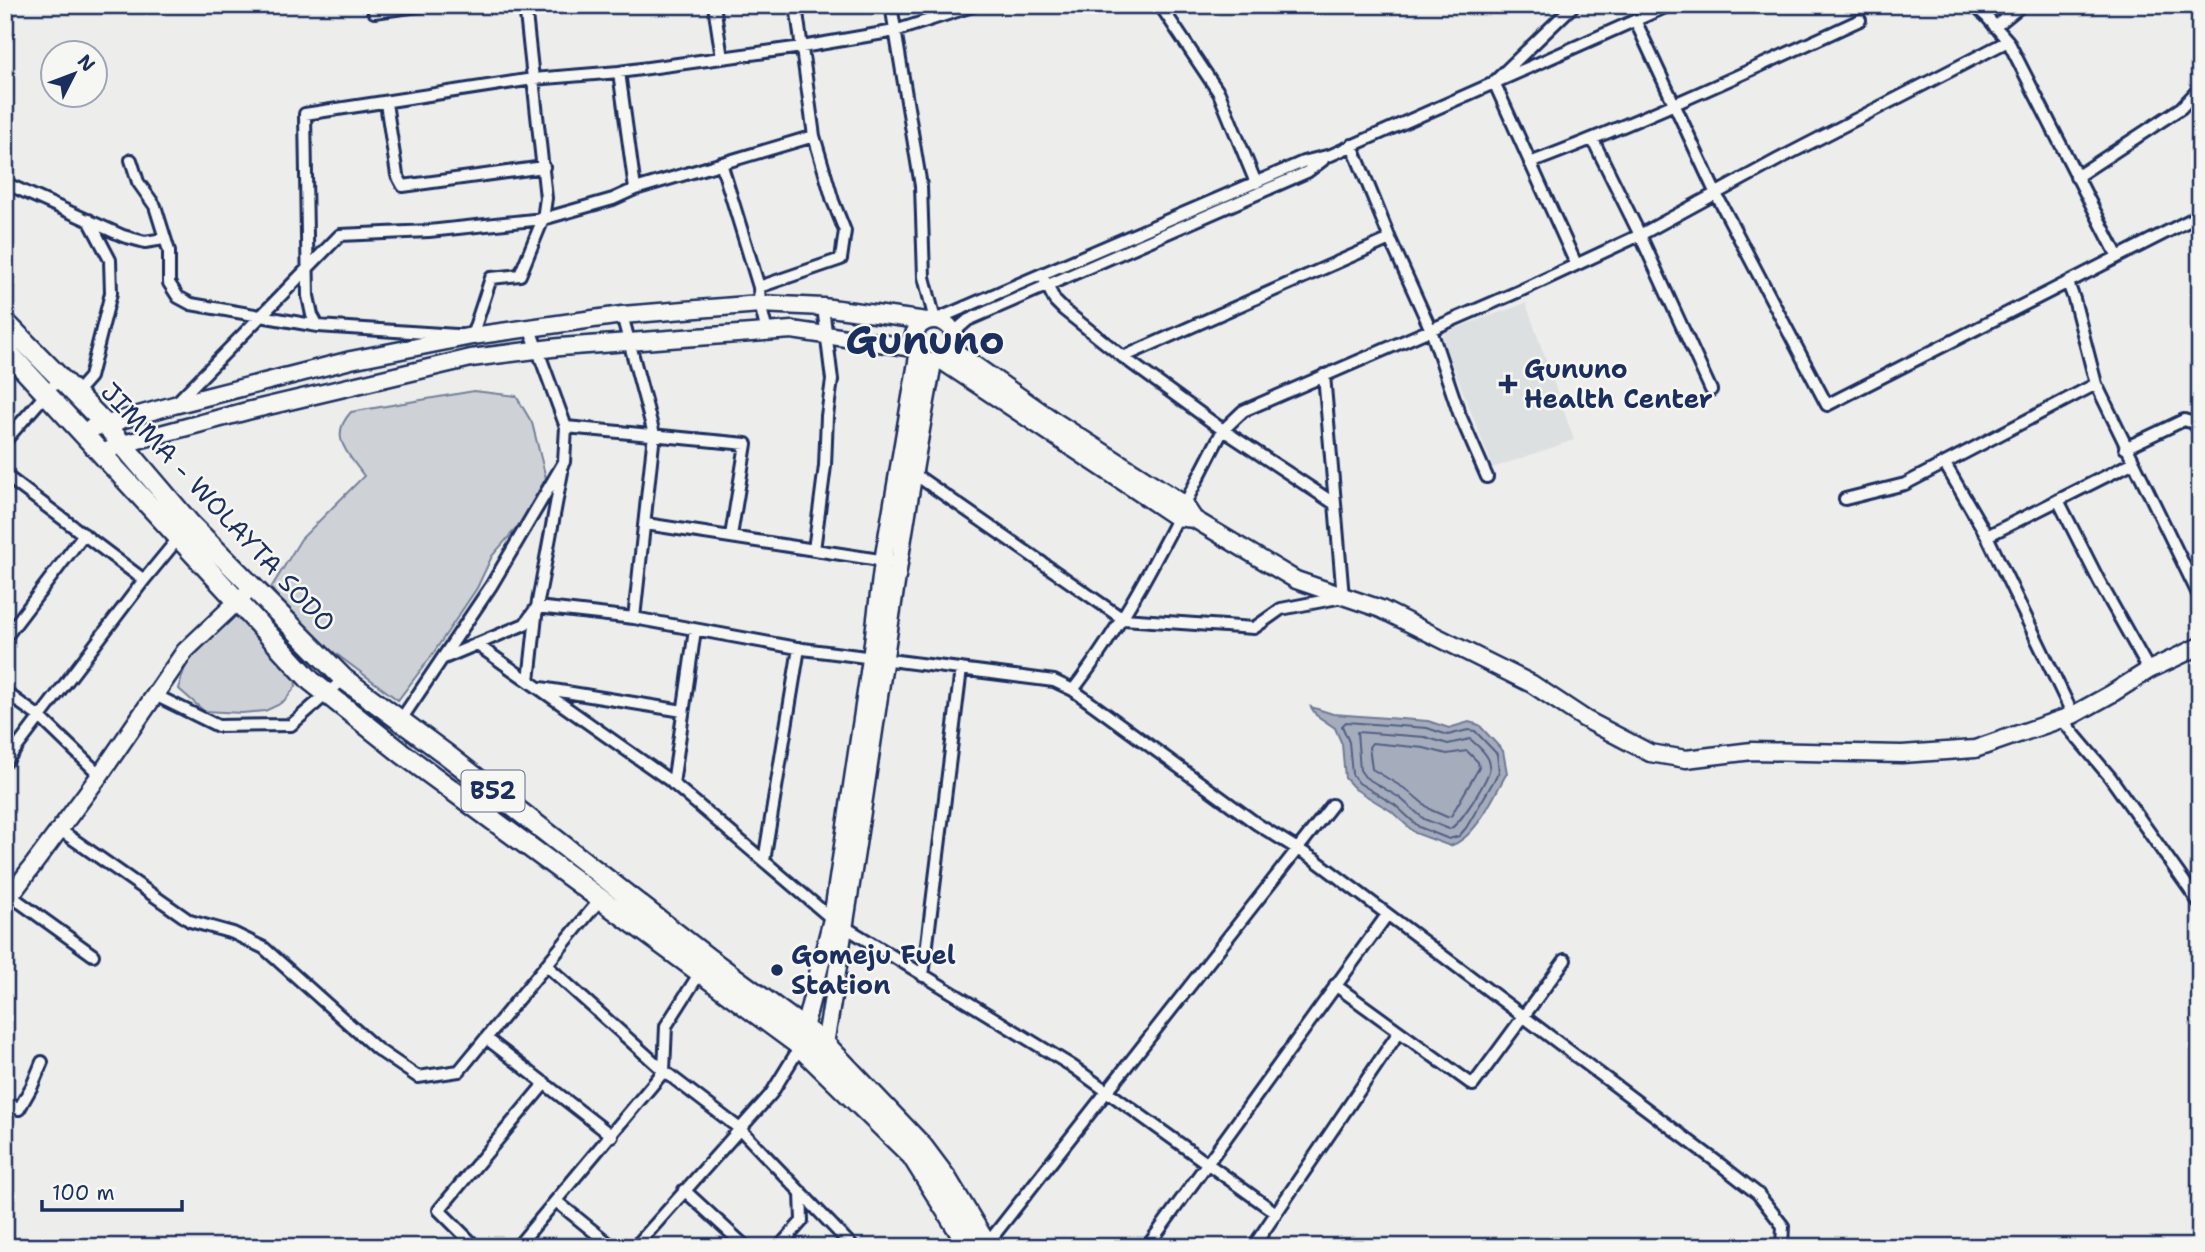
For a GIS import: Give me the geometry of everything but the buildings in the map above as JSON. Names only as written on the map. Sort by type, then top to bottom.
[{"type":"highway","name":"JIMMA - WOLAYTA SODO","points":[[5,322],[53,385],[82,431],[184,531],[244,595],[311,681],[403,754],[606,892],[802,1038],[821,1068],[912,1156],[982,1246]]},
{"type":"highway","name":"JIMMA - WOLAYTA SODO","points":[[5,349],[53,385],[76,393],[123,444],[184,531]]},
{"type":"highway","name":"JIMMA - WOLAYTA SODO","points":[[244,595],[344,679],[447,755],[606,892]]},
{"type":"highway","name":"JIMMA - WOLAYTA SODO","points":[[802,1038],[825,1044],[922,1146],[946,1178],[982,1246]]},
{"type":"main road","points":[[82,431],[351,360],[472,336],[760,295],[823,307],[931,320],[949,327],[945,352],[891,562]]},
{"type":"main road","points":[[821,1068],[891,562],[916,352],[912,340],[919,325],[931,320]]},
{"type":"main road","points":[[102,453],[123,444],[247,411],[457,361],[537,350],[792,330],[916,352],[945,352],[1139,485],[1296,580],[1381,609],[1532,684],[1585,719],[1650,753],[1686,759],[1752,751],[1823,750],[1902,754],[1975,749],[2067,717],[2149,670],[2200,646]]},
{"type":"main road","points":[[7,897],[100,775],[185,652],[244,595]]},
{"type":"main road","points":[[802,1038],[839,923]]},
{"type":"street","points":[[374,12],[426,5]]},
{"type":"street","points":[[131,160],[138,181],[155,206],[169,251],[169,283],[178,297],[191,304],[318,326],[472,336],[491,278],[520,275],[543,219],[546,198],[544,167],[525,5]]},
{"type":"street","points":[[715,5],[722,58]]},
{"type":"street","points":[[760,295],[841,259],[845,231],[833,201],[814,136],[796,5]]},
{"type":"street","points":[[891,5],[921,186],[923,277],[931,320],[1043,275],[1303,162],[1331,155]]},
{"type":"street","points":[[318,326],[312,315],[308,296],[305,114],[533,79],[619,72],[895,32],[976,5]]},
{"type":"street","points":[[1160,5],[1219,93],[1256,183]]},
{"type":"street","points":[[1494,82],[1574,5]]},
{"type":"street","points":[[945,352],[968,320],[1307,172],[1331,155],[1352,145],[1670,5]]},
{"type":"street","points":[[1973,5],[2008,41],[2117,256]]},
{"type":"street","points":[[1995,27],[2022,5]]},
{"type":"street","points":[[1635,20],[1716,194],[1827,405],[2200,215]]},
{"type":"street","points":[[1530,163],[1593,140],[1674,105],[1860,20]]},
{"type":"street","points":[[1073,690],[1123,620],[1223,430],[1243,411],[1431,330],[1640,235],[1779,159],[2008,41]]},
{"type":"street","points":[[619,72],[635,189]]},
{"type":"street","points":[[1494,82],[1576,264]]},
{"type":"street","points":[[2076,177],[2181,108],[2199,89]]},
{"type":"street","points":[[386,103],[397,175],[403,186],[544,167]]},
{"type":"street","points":[[174,405],[340,234],[429,231],[543,219],[814,136]]},
{"type":"street","points":[[1593,140],[1711,390]]},
{"type":"street","points":[[1352,145],[1431,330],[1459,413],[1487,477]]},
{"type":"street","points":[[721,163],[760,295],[767,332]]},
{"type":"street","points":[[5,183],[123,236],[145,242],[164,239]]},
{"type":"street","points":[[76,393],[90,377],[111,293],[110,260],[89,220]]},
{"type":"street","points":[[1123,356],[1390,239]]},
{"type":"street","points":[[1043,275],[1055,301],[1064,310],[1223,430],[1335,504]]},
{"type":"street","points":[[2068,283],[2095,384],[2200,598]]},
{"type":"street","points":[[814,550],[825,467],[832,380],[823,307]]},
{"type":"street","points":[[621,315],[654,434],[634,618]]},
{"type":"street","points":[[530,329],[566,427],[564,462],[537,607],[533,684]]},
{"type":"street","points":[[913,473],[1123,620],[1254,628],[1281,610],[1343,597],[1324,375]]},
{"type":"street","points":[[1845,499],[1905,484],[2095,384]]},
{"type":"street","points":[[5,442],[53,385]]},
{"type":"street","points":[[2125,448],[2184,420],[2194,423],[2200,433]]},
{"type":"street","points":[[566,427],[746,444],[731,536]]},
{"type":"street","points":[[400,721],[491,586],[564,462]]},
{"type":"street","points":[[1987,536],[2132,463]]},
{"type":"street","points":[[1945,464],[1987,536],[2067,717],[2200,904]]},
{"type":"street","points":[[5,475],[144,580]]},
{"type":"street","points":[[2058,499],[2099,581],[2149,670]]},
{"type":"street","points":[[646,524],[891,562]]},
{"type":"street","points":[[5,763],[184,531]]},
{"type":"street","points":[[5,638],[84,534]]},
{"type":"street","points":[[537,607],[634,618],[799,648],[1054,681],[1073,690],[1387,915],[1758,1194],[1783,1226],[1782,1247]]},
{"type":"street","points":[[443,658],[525,624],[537,607]]},
{"type":"street","points":[[673,784],[695,630]]},
{"type":"street","points":[[476,644],[673,784],[839,923],[1072,1066],[1276,1213]]},
{"type":"street","points":[[764,861],[799,648]]},
{"type":"street","points":[[923,976],[961,668]]},
{"type":"street","points":[[155,695],[218,726],[291,725],[344,679]]},
{"type":"street","points":[[533,684],[683,711]]},
{"type":"street","points":[[5,692],[41,718],[100,775]]},
{"type":"street","points":[[982,1246],[1332,805]]},
{"type":"street","points":[[60,830],[190,921],[233,933],[264,948],[377,1049],[418,1077],[459,1071],[606,892]]},
{"type":"street","points":[[7,897],[93,955]]},
{"type":"street","points":[[1147,1247],[1387,915]]},
{"type":"street","points":[[1335,985],[1473,1086],[1565,960]]},
{"type":"street","points":[[546,965],[664,1071],[740,1129],[853,1247]]},
{"type":"street","points":[[517,1247],[664,1071],[666,1026],[704,966]]},
{"type":"street","points":[[1253,1247],[1399,1032]]},
{"type":"street","points":[[486,1038],[612,1136]]},
{"type":"street","points":[[635,1247],[771,1094],[802,1038]]},
{"type":"street","points":[[5,1102],[19,1109],[42,1062]]},
{"type":"street","points":[[476,1247],[439,1210],[545,1083]]},
{"type":"street","points":[[684,1190],[746,1247]]},
{"type":"street","points":[[779,1247],[802,1221],[802,1192]]},
{"type":"street","points":[[556,1201],[613,1247]]},
{"type":"shaded area","name":"Gununo Health Center","points":[[1526,303],[1574,440],[1493,468],[1442,338],[1445,332]]},
{"type":"shaded area","points":[[474,391],[516,396],[532,423],[546,478],[520,524],[492,556],[477,588],[398,700],[296,624],[271,588],[301,539],[364,476],[347,452],[341,437],[344,421],[351,412]]},
{"type":"shaded area","points":[[235,616],[252,625],[294,672],[296,686],[286,699],[265,711],[204,711],[179,689],[182,677],[198,646],[224,622]]},
{"type":"water","points":[[1311,707],[1333,714],[1428,721],[1449,728],[1469,722],[1479,725],[1503,751],[1507,773],[1476,826],[1460,841],[1450,846],[1415,833],[1391,811],[1355,789],[1345,778],[1342,744],[1335,728],[1316,715]]},
{"type":"place","name":"Gununo Health Center","points":[[1508,384]]},
{"type":"place","name":"Gomeju Fuel Station","points":[[777,970]]},
{"type":"district","name":"Gununo","points":[[925,340]]}]
